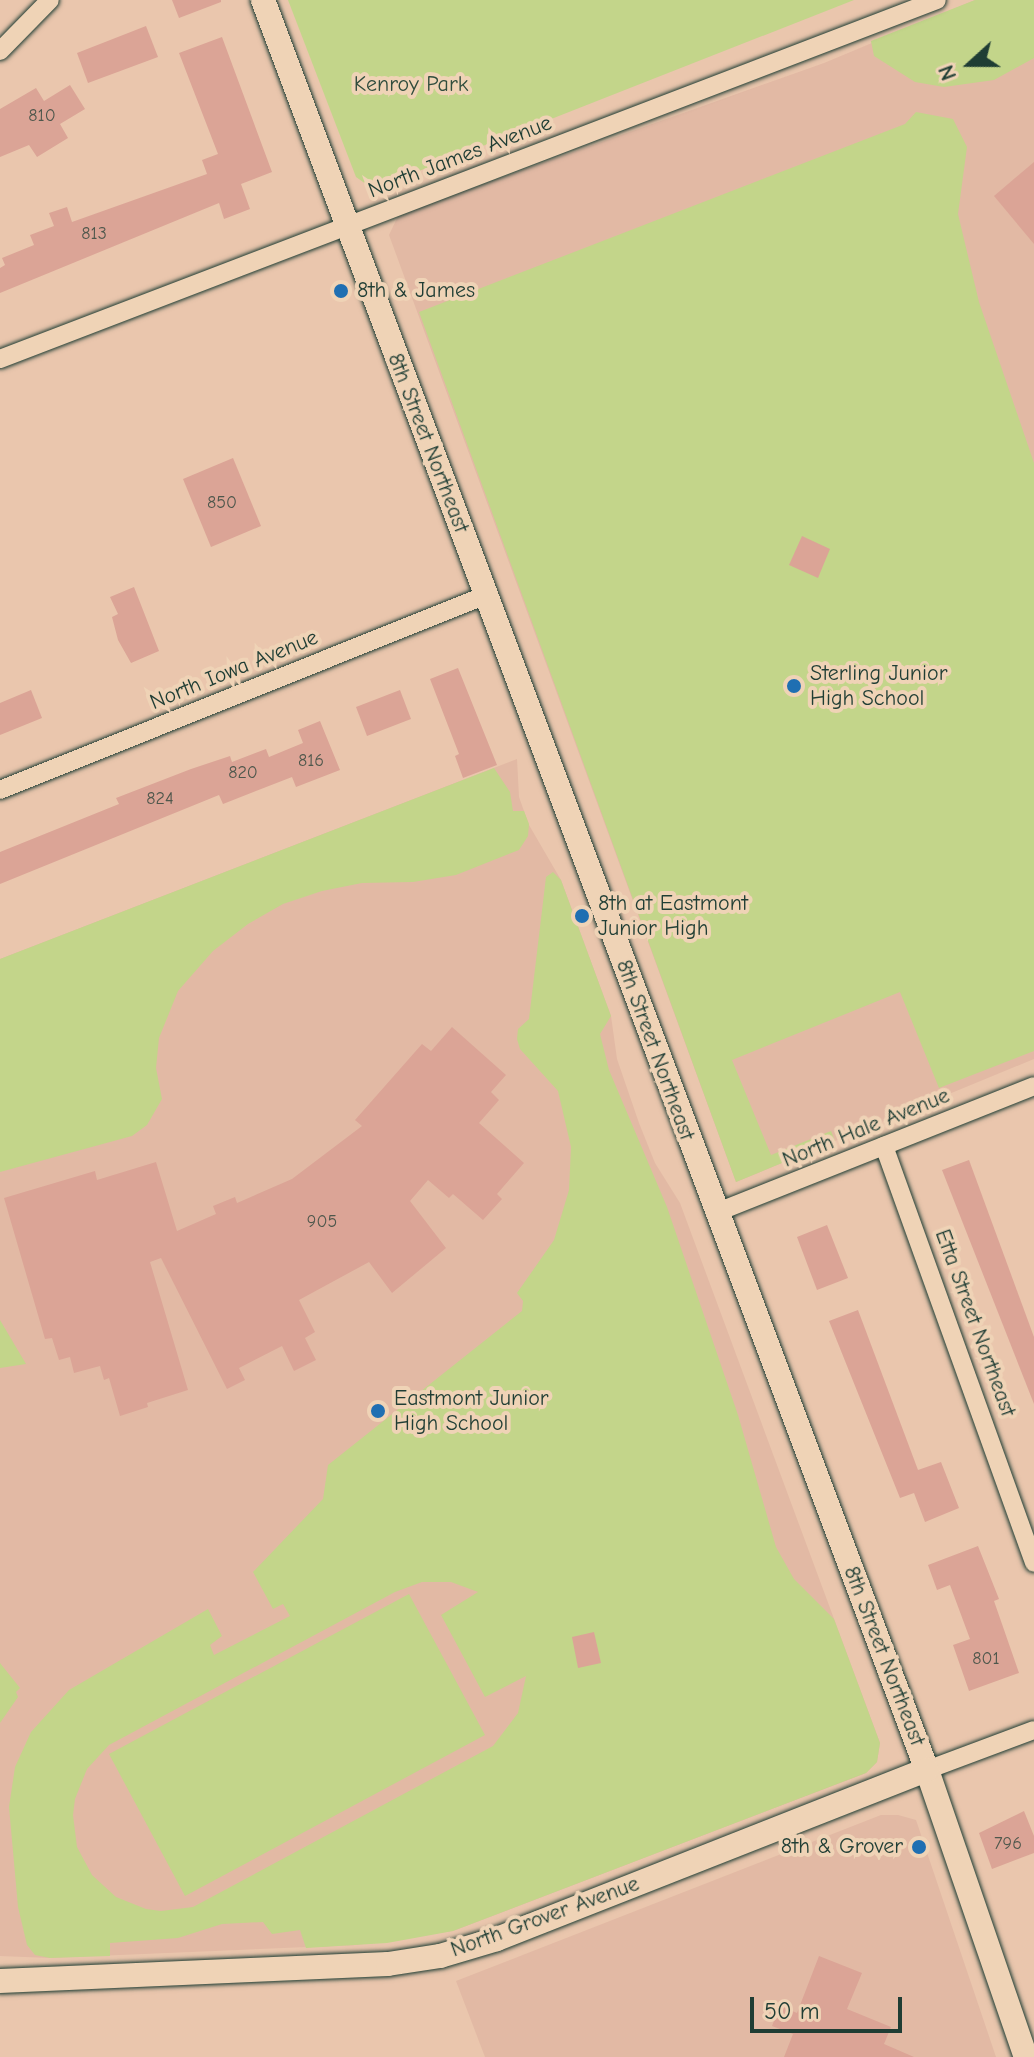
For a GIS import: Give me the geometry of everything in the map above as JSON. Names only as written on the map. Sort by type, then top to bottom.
[{"type":"street","points":[[0,51],[50,0]]},
{"type":"street","name":"8th Street Northeast","points":[[263,0],[715,1213],[927,1770],[1026,2057]]},
{"type":"street","name":"North James Avenue","points":[[0,359],[937,0]]},
{"type":"street","name":"North Iowa Avenue","points":[[0,790],[486,595]]},
{"type":"street","name":"North Hale Avenue","points":[[715,1213],[1034,1086]]},
{"type":"street","name":"Etta Street Northeast","points":[[884,1146],[1034,1563]]},
{"type":"street","points":[[927,1770],[1034,1730]]},
{"type":"street","name":"North Grover Avenue","points":[[0,1981],[388,1964],[440,1956],[497,1939],[927,1770]]},
{"type":"shaded area","name":"Sterling Junior High School","points":[[975,0],[1034,0],[1034,1059],[736,1182],[389,235],[399,214],[824,63]]},
{"type":"shaded area","name":"Eastmont Junior High School","points":[[517,759],[519,797],[529,825],[561,880],[611,1016],[617,1059],[639,1123],[655,1163],[680,1203],[880,1743],[877,1762],[866,1773],[453,1931],[356,1945],[50,1958],[0,1956],[0,959]]},
{"type":"shaded area","points":[[881,1815],[898,1815],[916,1820],[996,2057],[485,2057],[456,1981]]},
{"type":"green space","name":"Kenroy Park","points":[[288,0],[854,0],[373,189],[356,177]]},
{"type":"green space","points":[[975,0],[1034,0],[1034,58],[994,80],[944,87],[915,82],[874,56],[871,41]]},
{"type":"green space","name":"Sterling Junior High School","points":[[916,112],[953,119],[967,147],[958,214],[979,302],[1034,463],[1034,1051],[939,1088],[900,992],[732,1060],[771,1155],[831,1131],[835,1141],[736,1182],[419,312],[905,124]]},
{"type":"green space","points":[[494,768],[510,792],[513,811],[524,811],[529,824],[528,836],[519,850],[456,875],[413,882],[362,883],[322,891],[283,904],[248,924],[213,951],[178,991],[159,1038],[156,1068],[162,1099],[147,1125],[132,1136],[0,1172],[0,959]]},
{"type":"green space","points":[[553,872],[561,880],[611,1016],[600,1034],[609,1070],[667,1207],[738,1415],[776,1547],[794,1579],[834,1619],[880,1743],[877,1762],[866,1773],[453,1931],[387,1943],[306,1948],[300,1930],[272,1934],[263,1922],[222,1924],[178,1938],[110,1943],[110,1956],[50,1958],[35,1955],[27,1945],[18,1907],[9,1807],[15,1767],[31,1732],[69,1690],[208,1609],[222,1636],[210,1645],[214,1655],[290,1616],[283,1604],[273,1609],[253,1572],[323,1499],[328,1465],[522,1311],[523,1301],[517,1293],[554,1240],[569,1190],[571,1147],[558,1091],[520,1049],[517,1039],[518,1029],[529,1019],[546,877]],"holes":[[[422,1582],[451,1582],[478,1592],[441,1615],[485,1697],[526,1676],[518,1713],[493,1746],[193,1907],[161,1911],[146,1909],[116,1897],[92,1875],[77,1847],[73,1815],[75,1799],[87,1769],[109,1745],[395,1592]]]},
{"type":"green space","points":[[0,1320],[26,1364],[0,1368]]},
{"type":"green space","points":[[409,1594],[485,1735],[185,1896],[109,1754]]},
{"type":"green space","points":[[0,1663],[20,1688],[16,1692],[18,1697],[0,1723]]},
{"type":"building","points":[[172,0],[221,0],[221,2],[179,18]]},
{"type":"building","points":[[146,26],[158,57],[88,83],[77,53]]},
{"type":"building","points":[[222,37],[272,172],[241,184],[250,209],[224,219],[219,203],[0,293],[0,268],[5,265],[2,258],[34,245],[30,235],[54,226],[49,213],[67,207],[72,222],[207,174],[202,160],[218,154],[179,53]]},
{"type":"building","points":[[70,85],[85,109],[60,124],[68,138],[37,157],[29,145],[0,157],[0,109],[36,88],[44,101]]},
{"type":"building","points":[[1034,162],[1034,244],[994,196]]},
{"type":"building","points":[[233,458],[261,526],[211,547],[183,479]]},
{"type":"building","points":[[802,536],[830,549],[818,578],[789,565]]},
{"type":"building","points":[[134,587],[159,651],[131,663],[118,640],[112,617],[118,614],[110,597]]},
{"type":"building","points":[[458,668],[497,765],[463,778],[455,756],[459,754],[430,679]]},
{"type":"building","points":[[31,690],[42,718],[0,735],[0,703]]},
{"type":"building","points":[[400,690],[411,719],[367,736],[356,707]]},
{"type":"building","points":[[320,721],[340,770],[296,787],[292,777],[223,804],[219,795],[0,884],[0,852],[119,804],[116,798],[191,769],[230,756],[232,762],[266,749],[269,757],[303,743],[298,730]]},
{"type":"building","points":[[452,1027],[506,1075],[491,1092],[499,1100],[479,1123],[524,1163],[497,1194],[502,1199],[483,1220],[453,1194],[449,1198],[428,1180],[410,1201],[446,1248],[392,1293],[369,1262],[299,1300],[315,1332],[305,1338],[316,1360],[294,1371],[282,1346],[239,1368],[245,1380],[227,1389],[161,1258],[150,1262],[188,1390],[147,1403],[148,1407],[120,1416],[109,1378],[104,1380],[100,1366],[74,1373],[70,1357],[59,1360],[52,1338],[45,1339],[4,1198],[95,1171],[97,1180],[156,1162],[177,1231],[216,1214],[213,1206],[235,1197],[237,1203],[292,1179],[362,1126],[355,1120],[422,1044],[431,1051]]},
{"type":"building","points":[[969,1160],[1034,1337],[1034,1404],[942,1170]]},
{"type":"building","points":[[827,1225],[848,1278],[817,1290],[797,1237]]},
{"type":"building","points":[[858,1310],[918,1470],[941,1462],[959,1508],[925,1522],[914,1493],[900,1498],[829,1321]]},
{"type":"building","points":[[978,1546],[999,1599],[994,1601],[1019,1673],[969,1691],[953,1645],[970,1639],[950,1585],[937,1590],[928,1565]]},
{"type":"building","points":[[594,1632],[601,1663],[578,1668],[572,1637]]},
{"type":"building","points":[[1024,1811],[1034,1836],[1034,1853],[992,1869],[979,1833]]},
{"type":"building","points":[[819,1956],[862,1973],[847,2009],[891,2027],[884,2044],[914,2057],[784,2057],[793,2034],[772,2026],[780,2006],[797,2013]]},
{"type":"place","name":"8th & James","points":[[341,291]]},
{"type":"place","name":"Sterling Junior High School","points":[[794,686]]},
{"type":"place","name":"8th at Eastmont Junior High","points":[[582,916]]},
{"type":"place","name":"Eastmont Junior High School","points":[[378,1411]]},
{"type":"place","name":"8th & Grover","points":[[919,1847]]}]
